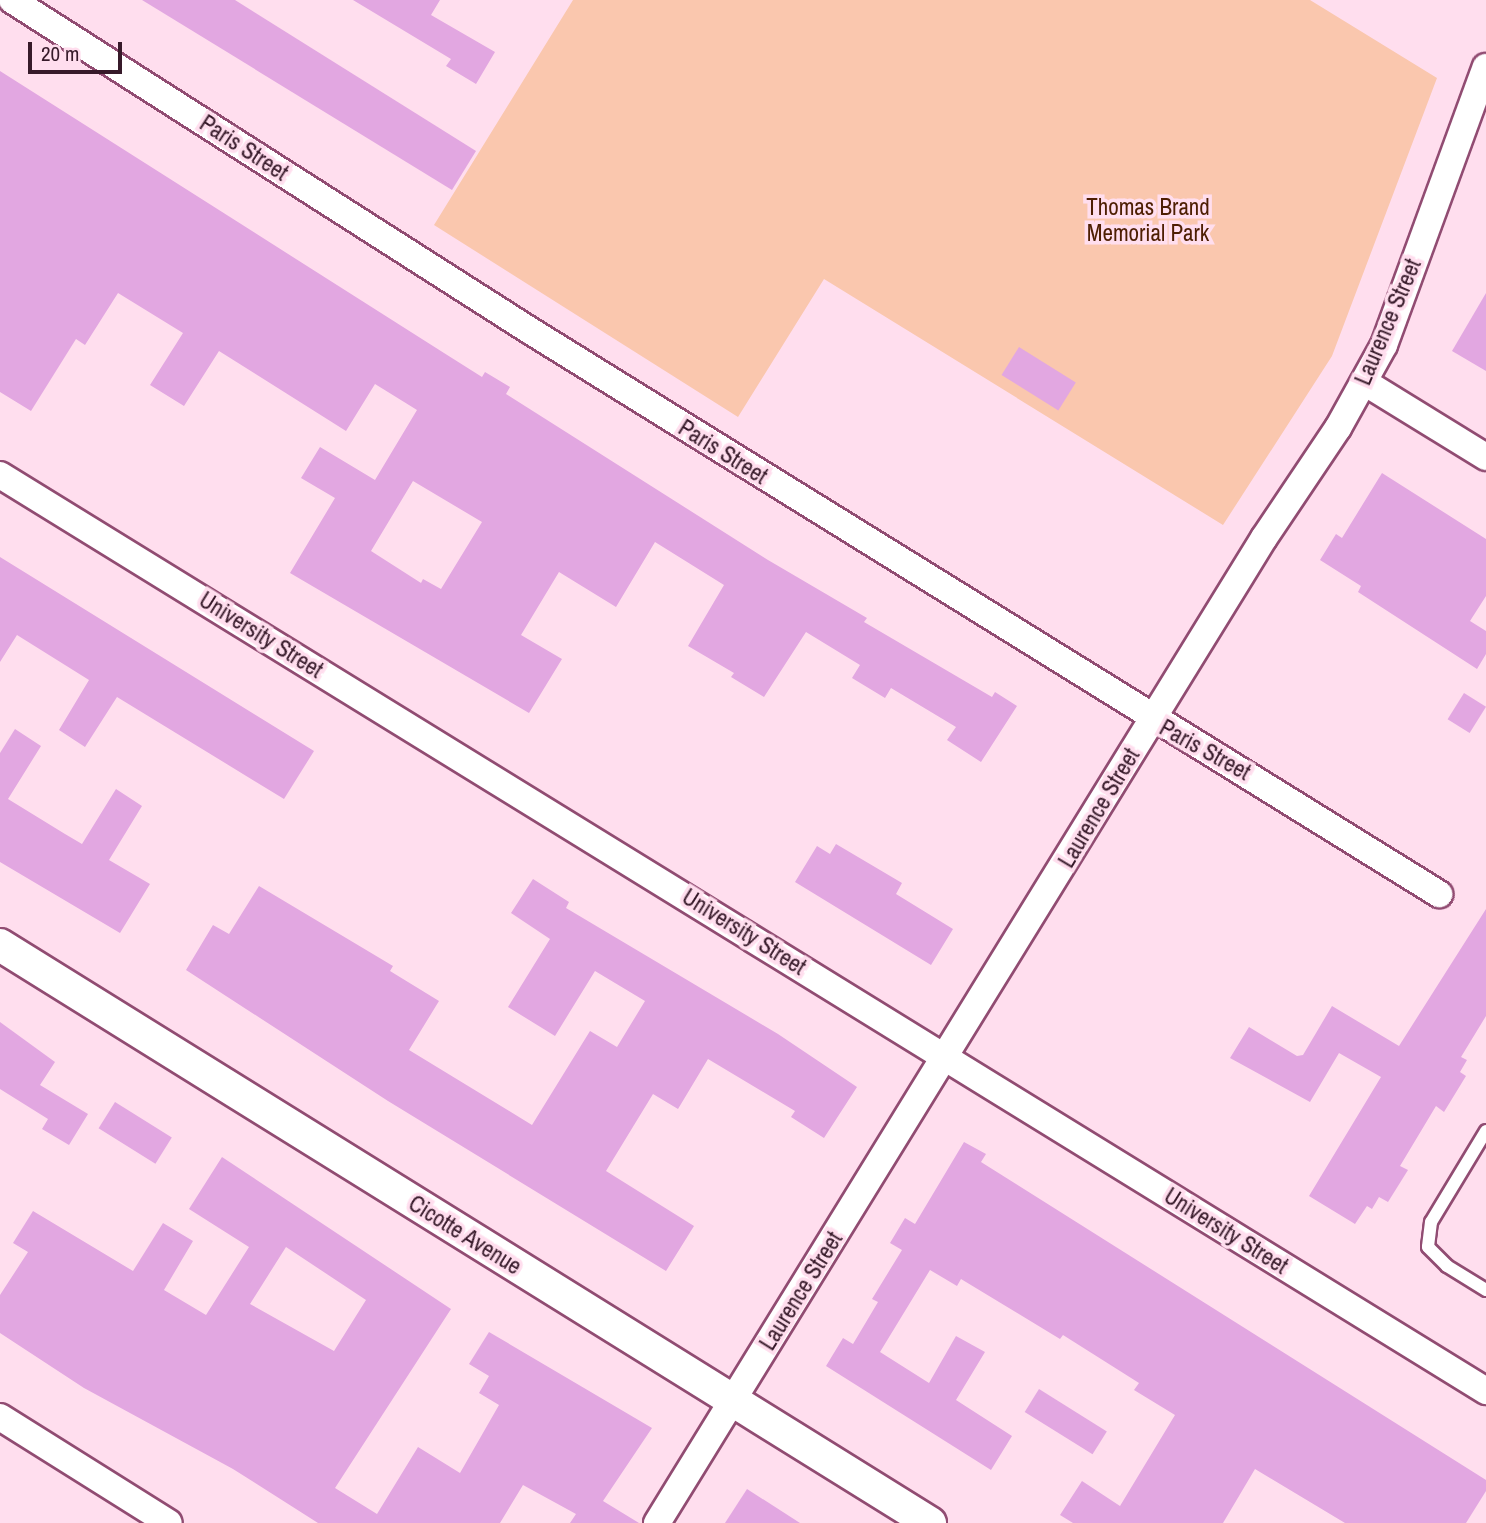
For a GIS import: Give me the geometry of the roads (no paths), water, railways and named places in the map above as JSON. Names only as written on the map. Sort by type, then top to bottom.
[{"type":"street","name":"Paris Street","points":[[12,0],[1153,721],[1191,737],[1438,894]]},
{"type":"street","name":"Laurence Street","points":[[657,1523],[1364,382],[1384,345],[1486,66]]},
{"type":"street","points":[[1364,382],[1486,457]]},
{"type":"street","name":"University Street","points":[[0,475],[1486,1391]]},
{"type":"street","name":"Cicotte Avenue","points":[[0,945],[930,1523]]},
{"type":"street","points":[[0,1418],[169,1523]]},
{"type":"lane","points":[[1486,1131],[1431,1222],[1428,1247],[1447,1266],[1486,1290]]},
{"type":"park label","name":"Thomas Brand Memorial Park","points":[[1148,220]]}]
